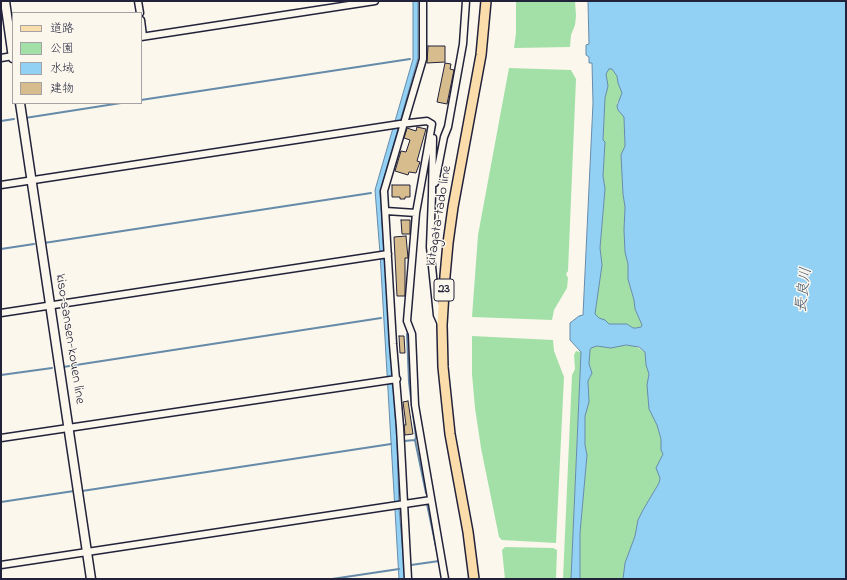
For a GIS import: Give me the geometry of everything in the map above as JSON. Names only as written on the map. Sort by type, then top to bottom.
[{"type":"main road","points":[[5,1],[12,50]]},
{"type":"main road","name":"kitagata-tado line","points":[[474,579],[468,532],[450,434],[443,368],[442,325],[448,243],[453,207],[481,55],[486,1]]},
{"type":"main road","name":"kiso-sansen-kouen line","points":[[20,104],[91,579]]},
{"type":"street","points":[[138,1],[140,12]]},
{"type":"street","points":[[142,36],[375,1]]},
{"type":"street","points":[[408,579],[402,504],[396,379],[384,255],[386,210],[384,191],[402,124],[423,59],[423,1]]},
{"type":"street","points":[[432,195],[444,137],[448,127],[463,44],[466,1]]},
{"type":"street","points":[[1,58],[12,57]]},
{"type":"street","points":[[1,185],[402,124],[427,121],[432,124]]},
{"type":"street","points":[[432,124],[430,247],[437,315],[442,325]]},
{"type":"street","points":[[432,124],[416,213],[407,320],[412,334],[415,405],[445,579]]},
{"type":"street","points":[[386,210],[416,213]]},
{"type":"street","points":[[1,312],[384,255]]},
{"type":"street","points":[[1,438],[396,379]]},
{"type":"street","points":[[1,565],[431,500]]},
{"type":"green space","points":[[516,1],[575,1],[576,16],[575,25],[571,35],[570,47],[514,48],[516,33]]},
{"type":"green space","points":[[509,68],[571,70],[576,79],[568,271],[566,274],[568,278],[567,288],[554,310],[552,320],[472,317],[478,235]]},
{"type":"green space","points":[[609,69],[612,69],[617,76],[622,93],[620,100],[617,103],[618,110],[624,116],[625,146],[621,156],[625,207],[625,252],[628,264],[628,279],[635,309],[642,325],[642,327],[636,328],[633,328],[627,324],[609,324],[595,314],[602,265],[600,248],[605,189],[603,176],[605,142],[603,140],[606,74]]},
{"type":"green space","points":[[472,336],[553,340],[554,351],[564,377],[556,543],[502,540],[499,537],[481,448],[475,408],[472,374]]},
{"type":"green space","points":[[622,345],[635,346],[645,352],[646,365],[649,374],[649,409],[657,425],[663,454],[657,468],[660,478],[659,483],[638,520],[635,536],[625,563],[623,579],[580,579],[580,533],[587,455],[585,445],[585,416],[589,391],[588,381],[591,376],[589,364],[590,350],[591,348],[597,346],[611,348]]},
{"type":"green space","points":[[576,351],[581,352],[571,579],[563,579],[572,375],[575,369],[574,355]]},
{"type":"green space","points":[[505,547],[553,548],[557,550],[556,579],[505,579],[502,550]]},
{"type":"water","points":[[413,1],[418,1],[418,58],[380,192],[397,443],[399,508],[405,579],[399,579],[375,190],[413,59]]},
{"type":"water","name":"長良川","points":[[588,1],[846,1],[846,579],[623,579],[625,563],[635,536],[638,520],[659,483],[660,478],[656,468],[663,454],[657,425],[649,409],[647,385],[649,374],[646,365],[645,352],[639,347],[626,345],[611,348],[597,346],[591,348],[590,350],[589,364],[592,373],[588,381],[589,402],[585,416],[585,445],[587,455],[580,533],[580,579],[571,579],[581,352],[570,340],[570,323],[579,316],[583,315],[593,103],[592,63],[589,63],[589,57],[586,55],[586,45],[589,44]],"holes":[[[609,69],[612,69],[617,76],[622,93],[617,106],[618,110],[624,117],[625,146],[621,155],[625,207],[625,252],[628,264],[628,279],[635,309],[642,325],[641,327],[636,328],[633,328],[627,324],[609,324],[595,314],[602,265],[600,248],[605,189],[603,176],[605,142],[603,140],[605,98],[608,86],[606,74]]]},
{"type":"building","points":[[428,46],[445,46],[445,62],[427,63]]},
{"type":"building","points":[[445,63],[451,64],[450,69],[454,70],[447,104],[437,102]]},
{"type":"building","points":[[417,127],[426,129],[417,161],[420,162],[416,173],[409,172],[408,175],[395,171],[401,151],[406,152],[410,140],[404,138],[407,128],[416,131]]},
{"type":"building","points":[[392,185],[410,185],[410,197],[400,199],[400,197],[392,197]]},
{"type":"building","points":[[401,220],[410,220],[410,234],[402,234]]},
{"type":"building","points":[[406,236],[408,258],[405,258],[405,296],[397,296],[394,237]]},
{"type":"building","points":[[399,336],[404,336],[405,353],[400,353]]},
{"type":"building","points":[[408,401],[413,434],[405,435],[404,425],[406,425],[403,402]]},
{"type":"waterway","points":[[142,100],[410,59]]},
{"type":"waterway","points":[[25,118],[115,104]]},
{"type":"waterway","points":[[1,121],[14,119]]},
{"type":"waterway","points":[[44,243],[371,193]]},
{"type":"waterway","points":[[1,249],[34,244]]},
{"type":"waterway","points":[[63,367],[381,318]]},
{"type":"waterway","points":[[404,441],[415,440],[416,437],[409,382],[407,334]]},
{"type":"waterway","points":[[1,375],[52,368]]},
{"type":"waterway","points":[[415,440],[426,493]]},
{"type":"waterway","points":[[82,491],[391,444]]},
{"type":"waterway","points":[[1,502],[74,491]]},
{"type":"waterway","points":[[411,565],[439,561],[427,504]]},
{"type":"waterway","points":[[332,579],[399,569]]}]
